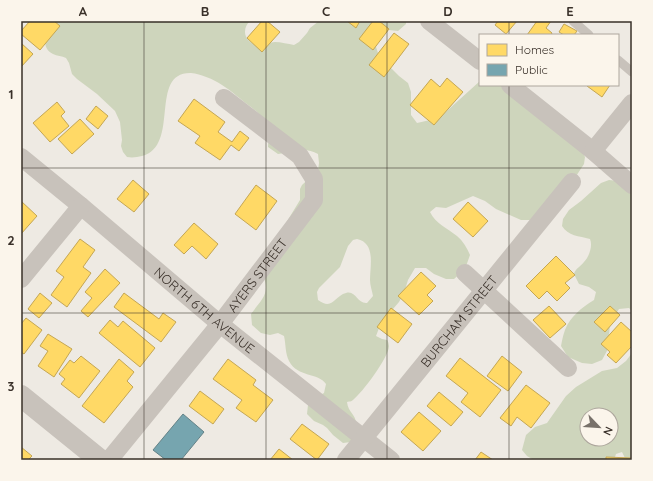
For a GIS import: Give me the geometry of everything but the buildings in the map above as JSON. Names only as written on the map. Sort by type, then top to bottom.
[{"type":"street","points":[[429,21],[479,60]]},
{"type":"street","points":[[511,86],[593,151],[632,185]]},
{"type":"street","name":"AYERS STREET","points":[[109,460],[220,324],[314,200],[314,179],[300,156],[224,98]]},
{"type":"street","points":[[593,151],[632,103]]},
{"type":"street","name":"NORTH 6TH AVENUE","points":[[21,157],[220,324],[391,460]]},
{"type":"street","name":"BURCHAM STREET","points":[[346,460],[572,182]]},
{"type":"street","points":[[21,279],[81,206]]},
{"type":"street","points":[[465,273],[568,368]]},
{"type":"street","points":[[21,396],[100,460]]},
{"type":"lane","points":[[573,21],[588,34]]},
{"type":"lane","points":[[619,61],[632,72]]},
{"type":"green space","points":[[49,21],[250,21],[246,26],[245,32],[246,37],[251,43],[263,45],[277,42],[294,45],[299,42],[310,28],[319,21],[406,21],[406,24],[398,31],[389,30],[378,26],[374,38],[379,56],[408,83],[411,92],[411,115],[417,123],[439,118],[479,82],[479,86],[516,86],[582,151],[585,157],[584,164],[567,190],[530,220],[521,220],[496,209],[485,201],[473,196],[446,208],[436,207],[430,212],[435,220],[457,236],[466,247],[470,255],[465,269],[454,279],[446,279],[434,274],[426,268],[415,268],[408,280],[404,293],[399,302],[381,323],[376,336],[387,340],[388,342],[389,346],[385,358],[357,396],[352,401],[347,402],[356,420],[356,425],[351,442],[343,443],[327,428],[314,421],[307,414],[308,405],[315,398],[324,393],[326,384],[318,378],[297,370],[289,361],[284,336],[278,333],[270,335],[261,333],[252,325],[251,314],[265,293],[266,284],[264,278],[286,223],[300,200],[300,189],[302,185],[318,170],[318,154],[308,150],[303,150],[278,154],[268,147],[267,133],[258,113],[218,83],[203,76],[191,73],[178,76],[171,84],[167,96],[160,139],[154,150],[142,156],[127,157],[121,146],[122,140],[120,122],[115,111],[72,74],[66,58],[55,55],[46,48],[46,35]],"holes":[[[357,239],[363,241],[367,245],[371,256],[370,282],[373,296],[367,303],[364,303],[352,293],[346,293],[333,302],[327,304],[318,300],[317,292],[319,288],[340,267],[348,246],[353,240]]]},
{"type":"green space","points":[[609,180],[618,181],[632,189],[632,311],[629,308],[619,309],[610,323],[608,349],[602,360],[592,364],[582,363],[568,357],[561,346],[567,325],[580,310],[594,300],[596,292],[589,287],[579,284],[574,274],[587,257],[591,248],[591,242],[590,239],[567,232],[562,226],[563,219],[569,210],[601,183]]},
{"type":"green space","points":[[632,353],[632,460],[625,460],[622,452],[616,454],[614,460],[534,460],[527,456],[522,450],[526,435],[535,427],[547,423],[566,396],[576,387],[602,371],[617,368],[626,361]]}]
